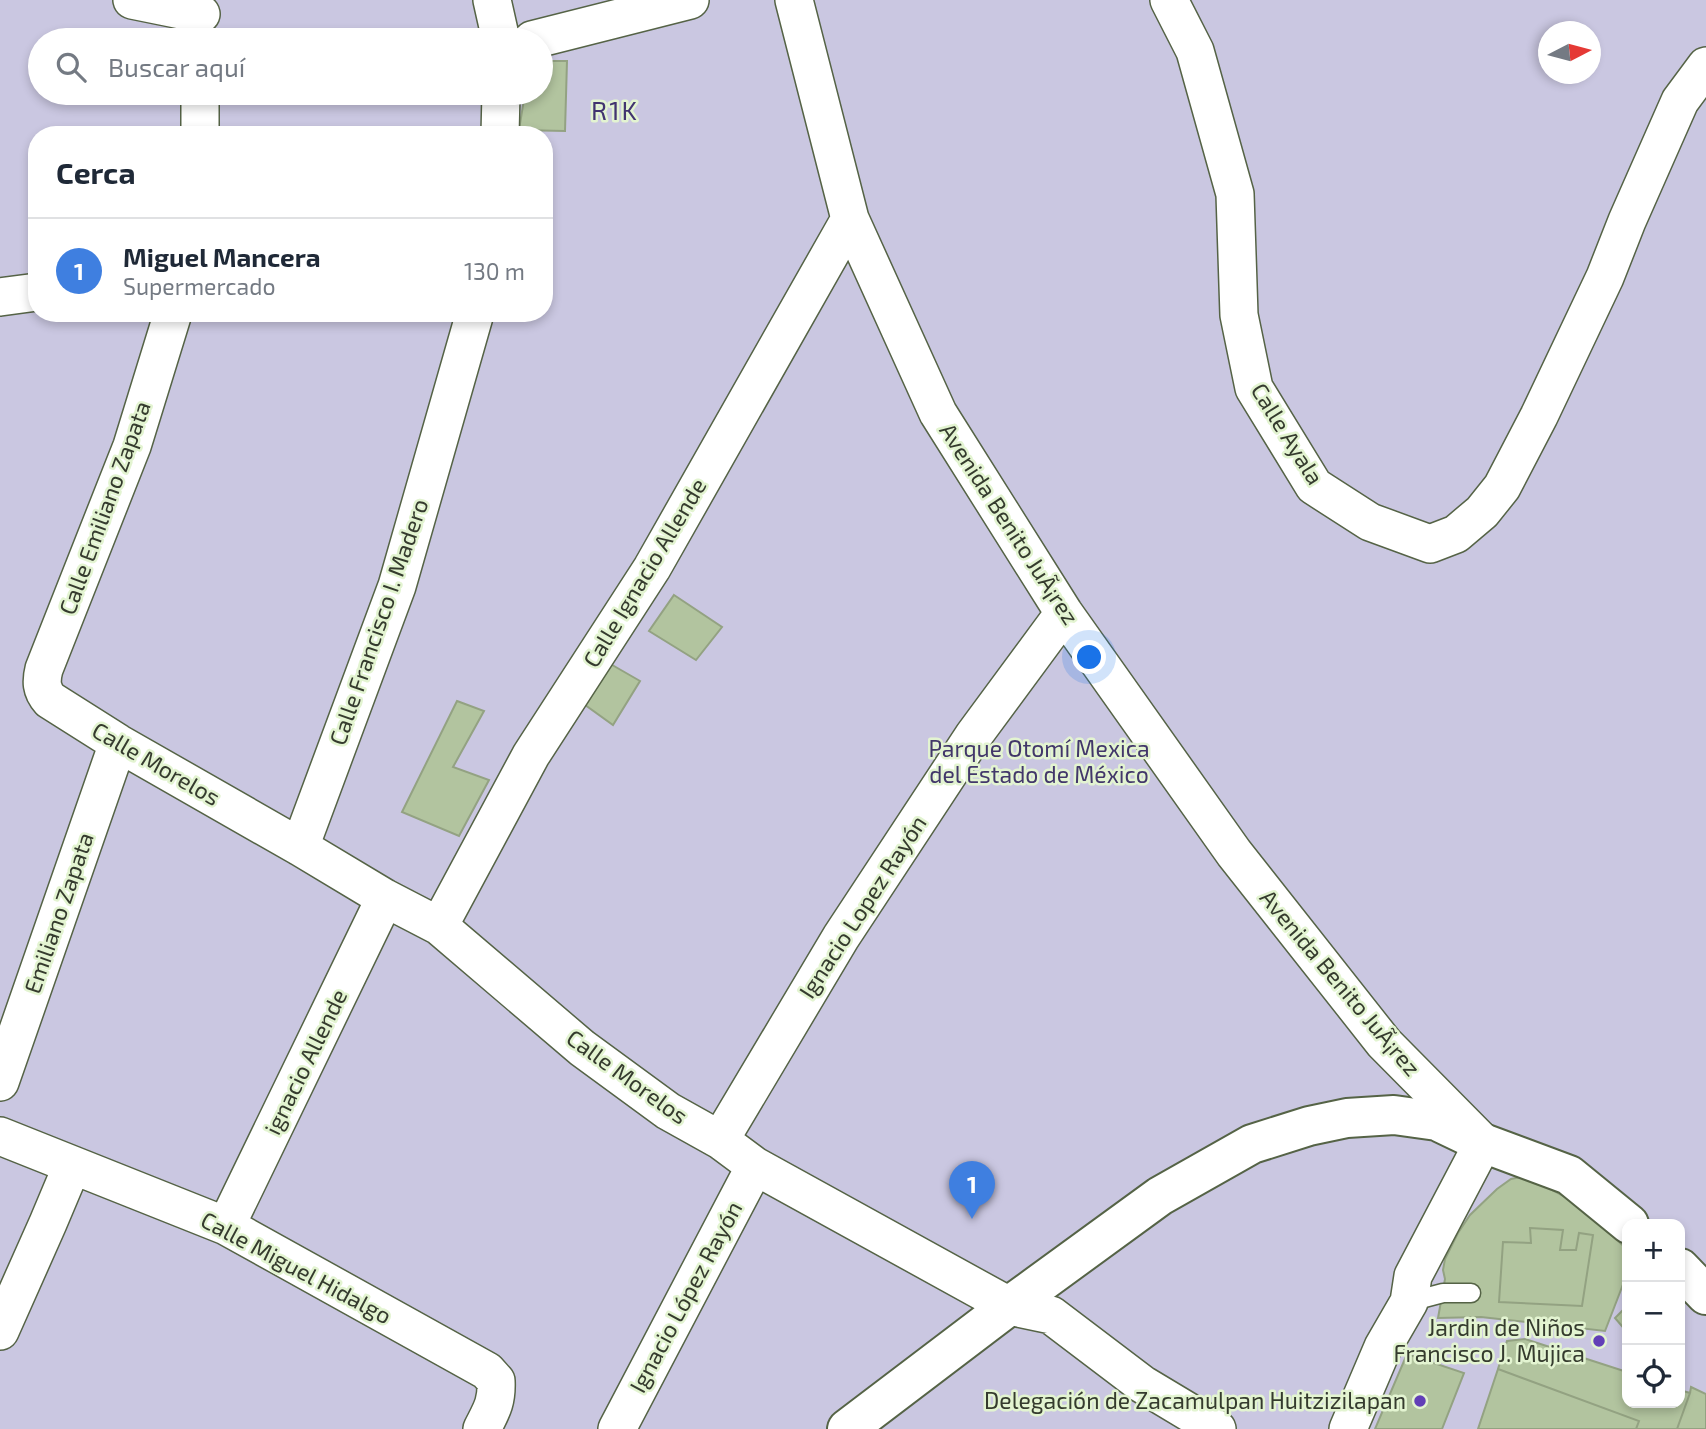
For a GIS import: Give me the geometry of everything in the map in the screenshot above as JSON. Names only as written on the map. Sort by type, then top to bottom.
[{"type":"main road","points":[[847,1429],[1160,1196],[1252,1144],[1309,1126],[1347,1118],[1394,1115],[1437,1121],[1483,1143],[1569,1175],[1623,1219]]},
{"type":"main road","points":[[1685,1273],[1706,1294]]},
{"type":"street","points":[[132,0],[201,18]]},
{"type":"street","points":[[492,0],[498,28]]},
{"type":"street","points":[[553,35],[690,0]]},
{"type":"street","name":"Avenida Benito JuÃ¡rez","points":[[794,0],[850,219],[938,413],[1065,613],[1234,853],[1384,1044],[1483,1143]]},
{"type":"street","name":"Calle Ayala","points":[[1169,0],[1195,51],[1235,194],[1239,315],[1254,388],[1314,486],[1370,522],[1430,544],[1456,534],[1482,512],[1502,487],[1600,288],[1680,102],[1706,66]]},
{"type":"street","points":[[200,105],[200,126]]},
{"type":"street","points":[[500,126],[501,105]]},
{"type":"street","name":"Calle Ignacio Allende","points":[[439,926],[531,755],[652,568],[850,219]]},
{"type":"street","points":[[0,297],[28,293]]},
{"type":"street","name":"Calle Emiliano Zapata","points":[[50,700],[42,686],[44,669],[132,446],[170,322]]},
{"type":"street","name":"Calle Francisco I. Madero","points":[[300,847],[397,586],[472,322]]},
{"type":"street","name":"Ignacio Lopez Rayón","points":[[720,1140],[841,937],[974,735],[1065,613]]},
{"type":"street","name":"Calle Morelos","points":[[50,700],[118,743],[385,898],[439,926],[582,1048],[668,1111],[720,1140],[755,1166],[1009,1306],[1051,1315],[1142,1384],[1217,1429]]},
{"type":"street","name":"Emiliano Zapata","points":[[0,1082],[9,1030],[118,743]]},
{"type":"street","name":"ignacio Allende","points":[[226,1226],[385,898]]},
{"type":"street","name":"Calle Miguel Hidalgo","points":[[0,1136],[226,1226],[491,1375],[496,1381],[495,1402],[482,1429]]},
{"type":"street","points":[[1348,1429],[1383,1347],[1409,1302],[1413,1276],[1483,1143]]},
{"type":"street","points":[[0,1331],[72,1166]]},
{"type":"street","name":"Ignacio López Rayón","points":[[617,1429],[755,1166]]},
{"type":"lane","points":[[1409,1302],[1443,1293],[1471,1293]]},
{"type":"green space","name":"Parque Otomí Mexica del Estado de México","points":[[0,0],[1706,0],[1706,1429],[0,1429]]},
{"type":"building","points":[[553,61],[567,61],[565,131],[553,131],[553,126],[520,126],[523,105],[553,105]]},
{"type":"building","points":[[674,595],[722,627],[696,660],[649,631]]},
{"type":"building","points":[[607,662],[640,681],[613,725],[581,702]]},
{"type":"building","points":[[457,701],[484,711],[453,767],[489,780],[459,836],[402,812]]},
{"type":"building","points":[[1526,1176],[1573,1201],[1622,1245],[1622,1287],[1605,1331],[1481,1317],[1438,1318],[1445,1279],[1445,1259],[1458,1233],[1470,1215],[1511,1179]]},
{"type":"building","points":[[1530,1228],[1563,1230],[1560,1250],[1576,1250],[1579,1233],[1593,1235],[1582,1306],[1499,1302],[1503,1242],[1531,1243]]},
{"type":"building","points":[[1622,1311],[1622,1326],[1615,1318]]},
{"type":"building","points":[[1525,1339],[1622,1370],[1622,1408],[1685,1408],[1677,1429],[1636,1429],[1639,1421],[1498,1369],[1507,1341]]},
{"type":"building","name":"Delegación de Zacamulpan Huitzizilapan","points":[[1407,1354],[1464,1373],[1442,1429],[1375,1429]]},
{"type":"building","points":[[1498,1369],[1639,1421],[1636,1429],[1478,1429]]},
{"type":"building","points":[[1691,1387],[1706,1394],[1706,1429],[1677,1429]]},
{"type":"building","points":[[1685,1392],[1690,1393],[1685,1407]]},
{"type":"place","name":"Miguel Mancera","points":[[972,1219]]},
{"type":"place","name":"Jardin de Niños Francisco J. Mujica","points":[[1599,1341]]},
{"type":"place","name":"Delegación de Zacamulpan Huitzizilapan","points":[[1420,1401]]},
{"type":"district","name":"R1K","points":[[615,111]]}]
